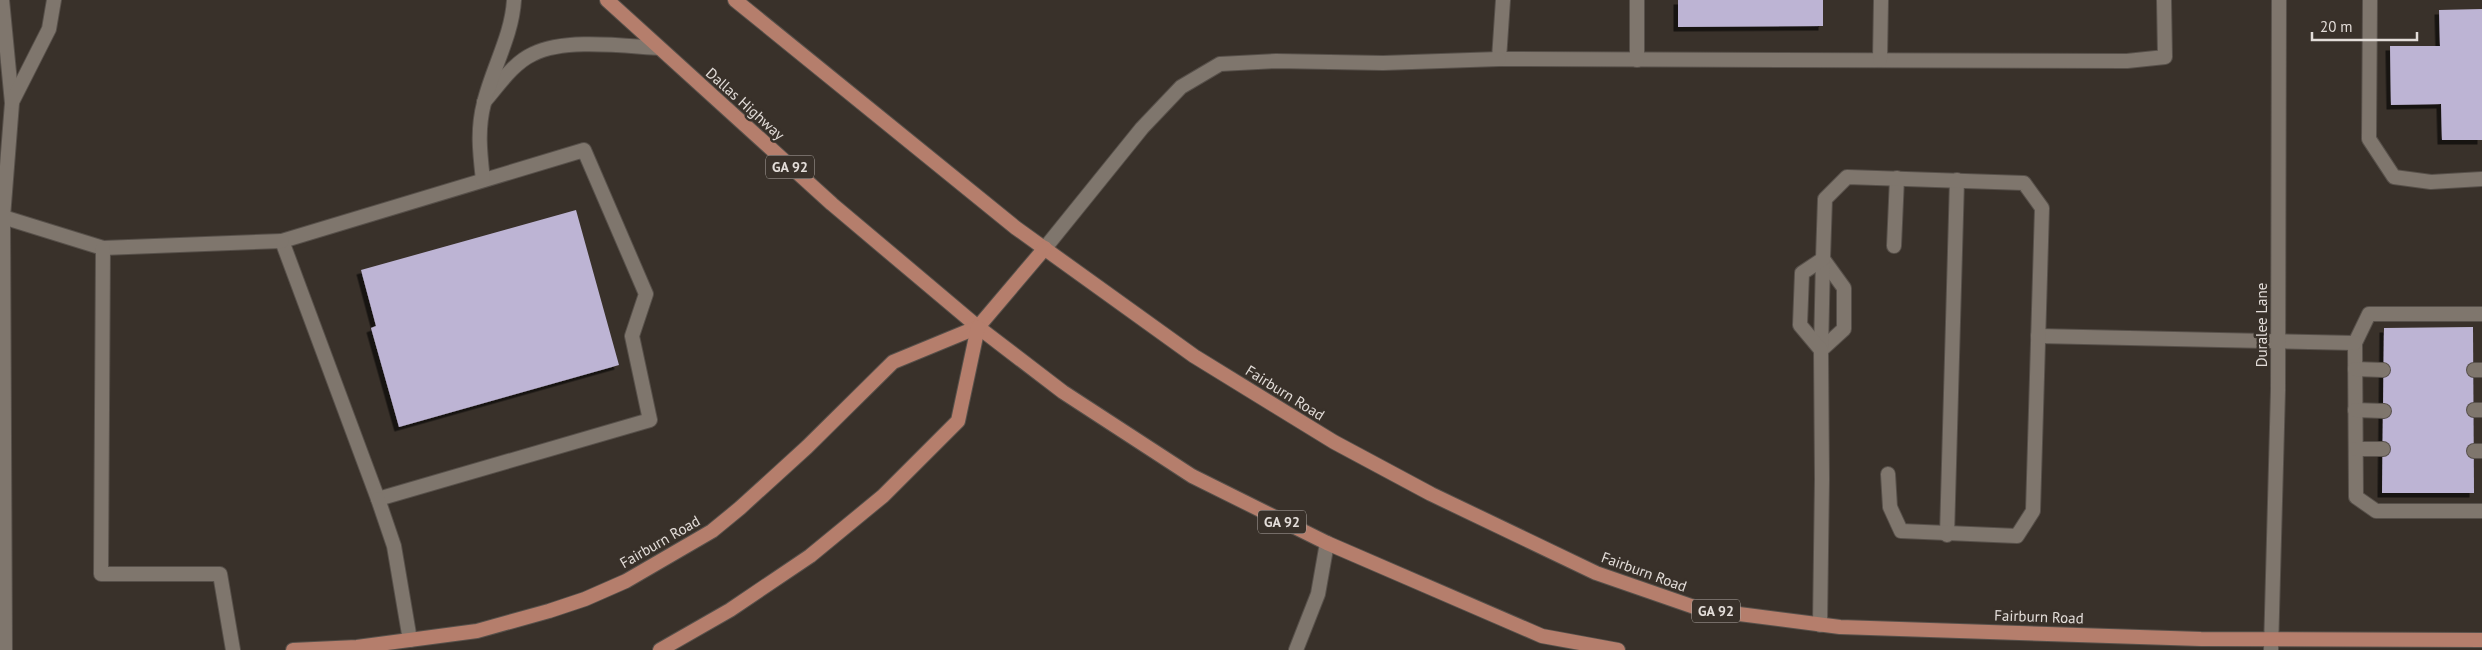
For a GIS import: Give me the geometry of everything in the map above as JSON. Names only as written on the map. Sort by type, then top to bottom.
[{"type":"main road","name":"Dallas Highway","points":[[607,0],[832,204],[978,327]]},
{"type":"main road","name":"GA 92","points":[[735,0],[976,196],[1044,248]]},
{"type":"main road","name":"Fairburn Road","points":[[293,650],[357,647],[477,631],[585,599],[649,568],[712,531],[740,508],[807,447],[893,362],[978,327],[1044,248],[1194,356],[1334,442],[1439,499],[1596,573],[1700,609],[1840,628],[2201,638],[2271,644],[2482,640]]},
{"type":"main road","name":"GA 92","points":[[978,327],[1063,392],[1192,476],[1327,543],[1542,636],[1618,650]]},
{"type":"main road","name":"Fairburn Road","points":[[660,650],[730,610],[810,556],[883,496],[958,421],[978,327]]},
{"type":"street","points":[[2,0],[12,103],[3,217],[5,650]]},
{"type":"street","points":[[12,103],[49,29],[54,0]]},
{"type":"street","points":[[483,180],[478,134],[484,102],[500,61],[514,0]]},
{"type":"street","points":[[1499,59],[1503,0]]},
{"type":"street","points":[[1637,0],[1637,60]]},
{"type":"street","points":[[1880,60],[1881,0]]},
{"type":"street","points":[[1044,248],[1142,128],[1175,93],[1182,86],[1220,64],[1276,61],[1383,63],[1499,59],[2127,61],[2165,57],[2164,0]]},
{"type":"street","name":"Duralee Lane","points":[[2271,644],[2278,343],[2279,0]]},
{"type":"street","points":[[2370,0],[2369,139],[2394,177],[2431,182],[2482,179]]},
{"type":"street","points":[[484,102],[516,66],[533,53],[567,46],[595,44],[659,48]]},
{"type":"street","points":[[3,217],[103,248],[282,241],[584,150],[646,294],[632,336],[650,420],[378,498]]},
{"type":"street","points":[[1820,624],[1822,479],[1820,350],[1825,199],[1847,177],[2024,183],[2042,208],[2033,511],[2018,536],[1947,535],[1902,531],[1890,507],[1888,474]]},
{"type":"street","points":[[1894,246],[1897,178]]},
{"type":"street","points":[[1947,535],[1956,180]]},
{"type":"street","points":[[282,241],[378,498],[394,546],[410,640]]},
{"type":"street","points":[[103,248],[101,574],[220,574],[232,650]]},
{"type":"street","points":[[1820,350],[1800,325],[1800,316],[1802,273],[1824,259]]},
{"type":"street","points":[[1820,350],[1844,329],[1844,288],[1824,259]]},
{"type":"street","points":[[2482,314],[2369,314],[2355,343],[2356,497],[2376,511],[2482,511]]},
{"type":"street","points":[[2038,336],[2278,343],[2355,343]]},
{"type":"street","points":[[2355,369],[2383,370]]},
{"type":"street","points":[[2355,410],[2384,411]]},
{"type":"street","points":[[2356,450],[2382,450]]},
{"type":"street","points":[[1296,650],[1318,594],[1327,543]]},
{"type":"building","points":[[1678,0],[1823,0],[1823,26],[1678,27]]},
{"type":"building","points":[[2482,9],[2482,140],[2442,140],[2441,104],[2391,105],[2390,46],[2440,46],[2439,10]]},
{"type":"building","points":[[576,210],[619,365],[399,427],[371,328],[376,326],[361,270]]},
{"type":"building","points":[[2473,327],[2474,493],[2382,493],[2384,328]]}]
